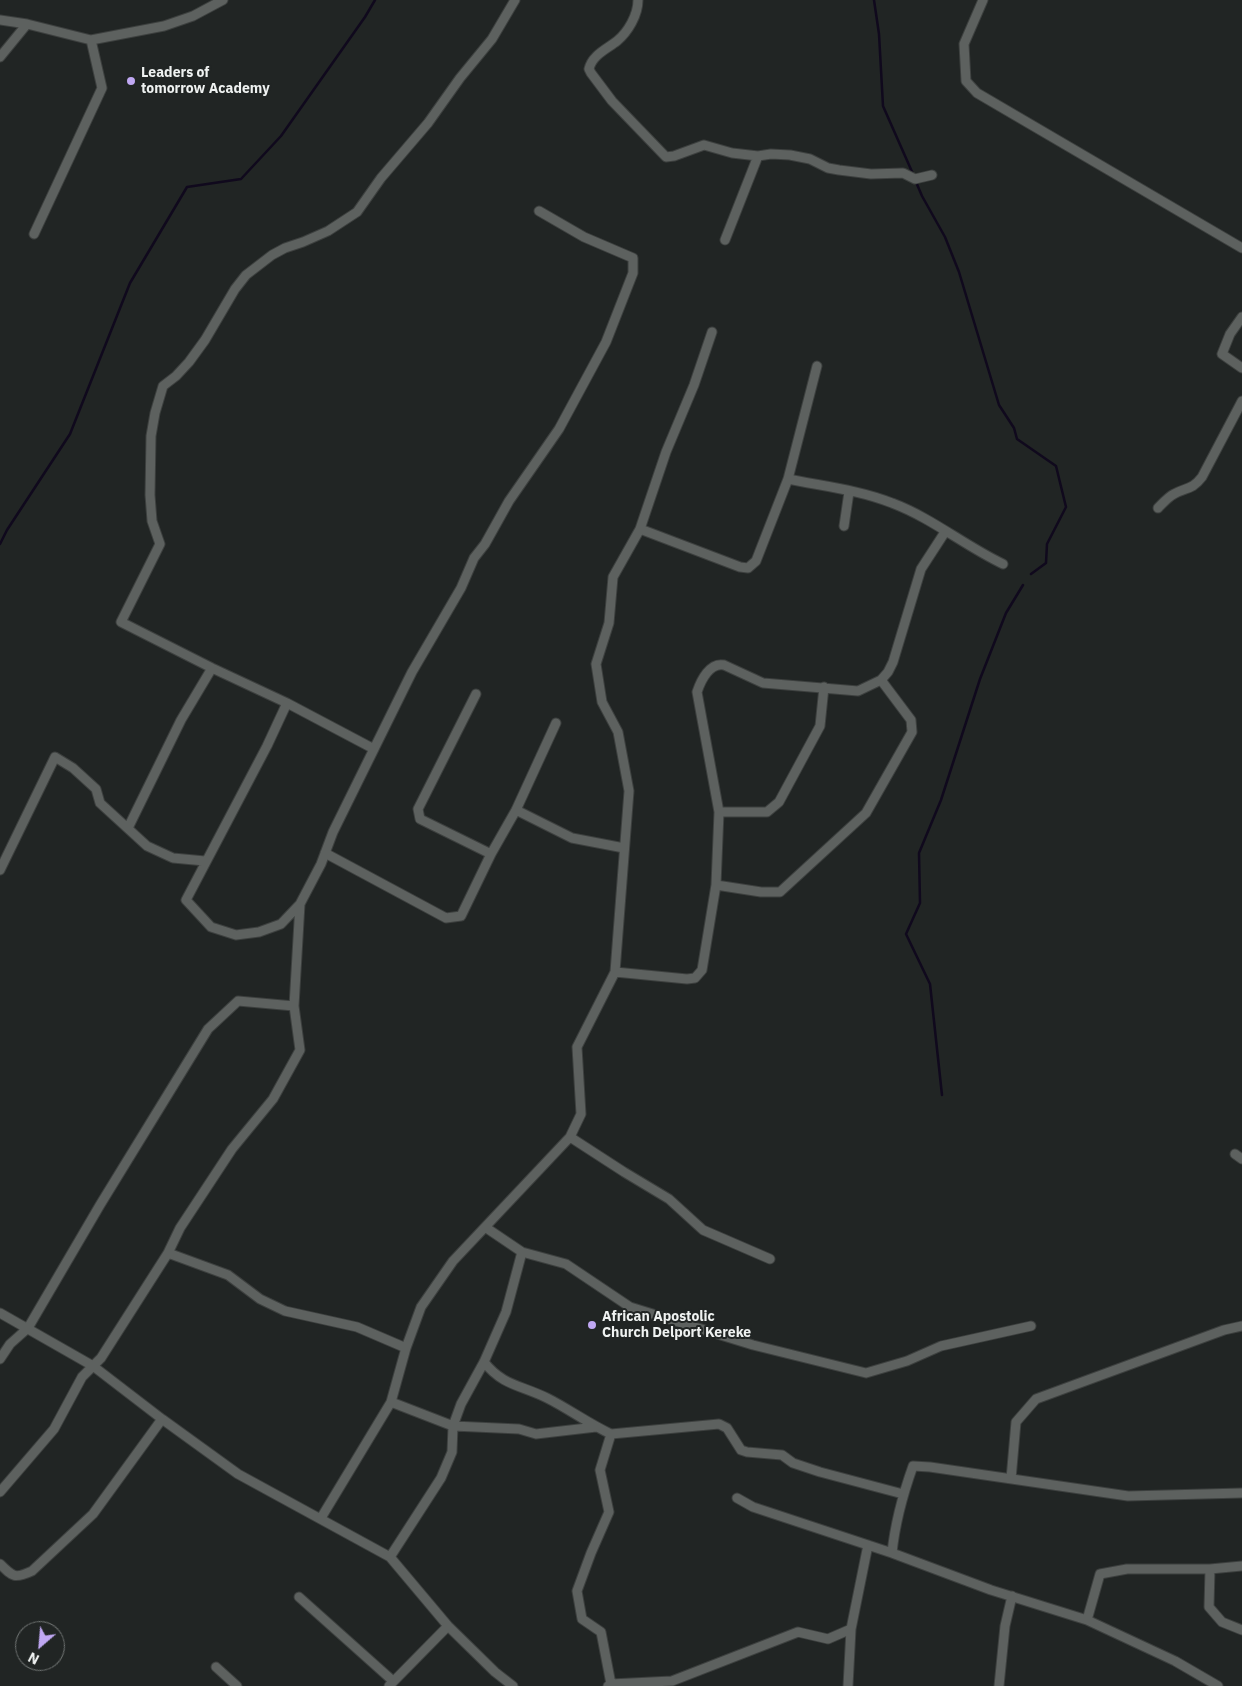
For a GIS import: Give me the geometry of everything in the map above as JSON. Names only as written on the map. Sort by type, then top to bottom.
[{"type":"street","points":[[0,20],[28,24],[91,40],[164,26],[193,16],[222,0]]},
{"type":"street","points":[[374,749],[287,703],[121,622],[160,544],[152,521],[150,436],[163,386],[189,362],[205,340],[235,289],[246,275],[272,255],[328,231],[357,212],[381,178],[428,123],[460,78],[501,27],[515,0]]},
{"type":"street","points":[[638,0],[636,14],[624,32],[618,40],[593,60],[590,65],[590,71],[632,123],[666,157],[704,145],[732,153],[758,156],[771,154],[790,155],[810,159],[828,168],[839,170],[871,174],[902,173],[915,179],[932,174]]},
{"type":"street","points":[[983,0],[964,44],[966,81],[976,93],[1242,248]]},
{"type":"street","points":[[0,57],[28,24]]},
{"type":"street","points":[[34,234],[102,88],[91,40]]},
{"type":"street","points":[[725,240],[758,156]]},
{"type":"street","points":[[287,703],[267,746],[186,900],[211,927],[236,935],[259,932],[281,924],[300,904],[321,864],[337,824],[374,749],[424,650],[461,588],[474,558],[485,544],[508,501],[559,429],[606,342],[633,273],[633,258],[584,236],[539,211]]},
{"type":"street","points":[[1242,317],[1230,334],[1222,354],[1242,368]]},
{"type":"street","points":[[321,1518],[391,1402],[406,1348],[421,1307],[453,1261],[570,1137],[581,1114],[577,1048],[615,972],[629,791],[618,732],[602,702],[596,664],[609,623],[613,577],[640,529],[666,452],[694,386],[712,332]]},
{"type":"street","points":[[640,529],[740,567],[748,568],[756,561],[788,479],[817,366]]},
{"type":"street","points":[[1158,508],[1175,493],[1195,486],[1202,477],[1242,401]]},
{"type":"street","points":[[788,479],[892,503],[934,524],[982,554],[1003,564]]},
{"type":"street","points":[[844,526],[849,492]]},
{"type":"street","points":[[615,972],[687,980],[696,978],[702,970],[716,885],[719,812],[697,692],[710,668],[719,664],[724,665],[763,683],[858,691],[880,680],[888,672],[893,662],[921,568],[945,532]]},
{"type":"street","points":[[128,828],[172,737],[212,668]]},
{"type":"street","points":[[716,885],[761,892],[780,892],[866,813],[912,732],[910,720],[880,680]]},
{"type":"street","points":[[719,812],[768,812],[779,802],[820,726],[824,687]]},
{"type":"street","points":[[476,694],[418,810],[420,820],[491,854]]},
{"type":"street","points":[[325,853],[446,918],[461,916],[491,854],[516,810],[556,723]]},
{"type":"street","points":[[0,870],[54,757],[73,768],[96,789],[100,803],[147,846],[173,858],[205,861]]},
{"type":"street","points":[[516,810],[572,838],[624,848]]},
{"type":"street","points":[[0,1492],[54,1429],[82,1377],[101,1358],[168,1253],[180,1228],[232,1149],[273,1099],[300,1050],[294,1006],[300,904]]},
{"type":"street","points":[[0,1360],[10,1344],[28,1328],[100,1205],[208,1029],[238,1001],[294,1006]]},
{"type":"street","points":[[570,1137],[669,1198],[703,1230],[770,1259]]},
{"type":"street","points":[[485,1227],[522,1252],[566,1264],[630,1307],[753,1345],[866,1373],[908,1361],[941,1346],[1031,1326]]},
{"type":"street","points":[[390,1557],[441,1478],[452,1452],[452,1426],[461,1404],[484,1362],[506,1312],[522,1252]]},
{"type":"street","points":[[168,1253],[228,1275],[260,1299],[285,1311],[357,1327],[406,1348]]},
{"type":"street","points":[[0,1312],[93,1366],[238,1474],[390,1557],[448,1626],[512,1686]]},
{"type":"street","points":[[1011,1478],[1016,1422],[1036,1399],[1207,1336],[1242,1326]]},
{"type":"street","points":[[484,1362],[492,1373],[504,1381],[546,1398],[596,1427],[612,1434],[719,1424],[727,1428],[741,1450],[782,1455],[793,1463],[820,1472],[903,1494]]},
{"type":"street","points":[[391,1402],[452,1426],[519,1430],[536,1434],[596,1427]]},
{"type":"street","points":[[0,1564],[12,1576],[20,1577],[32,1571],[94,1514],[162,1419]]},
{"type":"street","points":[[612,1434],[600,1470],[609,1512],[577,1591],[582,1619],[601,1632],[610,1685],[672,1684],[798,1632],[828,1639],[851,1628]]},
{"type":"street","points":[[892,1553],[903,1494],[912,1466],[1011,1478],[1128,1496],[1242,1492]]},
{"type":"street","points":[[737,1498],[753,1507],[892,1553],[991,1590],[1087,1620],[1175,1662],[1218,1686]]},
{"type":"street","points":[[848,1686],[851,1628],[868,1545]]},
{"type":"street","points":[[1087,1620],[1100,1574],[1128,1569],[1242,1566]]},
{"type":"street","points":[[1210,1568],[1209,1607],[1222,1622],[1242,1630]]},
{"type":"street","points":[[1000,1686],[1004,1626],[1012,1596]]},
{"type":"street","points":[[299,1597],[391,1683],[448,1626]]},
{"type":"street","points":[[216,1667],[237,1686]]},
{"type":"waterway","points":[[0,544],[7,530],[70,434],[130,283],[187,187],[241,179],[281,136],[375,0]]},
{"type":"waterway","points":[[874,0],[879,34],[883,106],[913,174]]},
{"type":"waterway","points":[[916,182],[945,237],[959,272],[999,405],[1014,428],[1017,439],[1056,466],[1066,507],[1047,544],[1046,563],[1031,574]]},
{"type":"waterway","points":[[942,1095],[930,984],[906,934],[920,903],[919,853],[941,800],[980,679],[1006,613],[1023,585]]},
{"type":"place","name":"Leaders of tomorrow Academy","points":[[131,81]]},
{"type":"place","name":"African Apostolic Church Delport Kereke","points":[[592,1325]]}]
